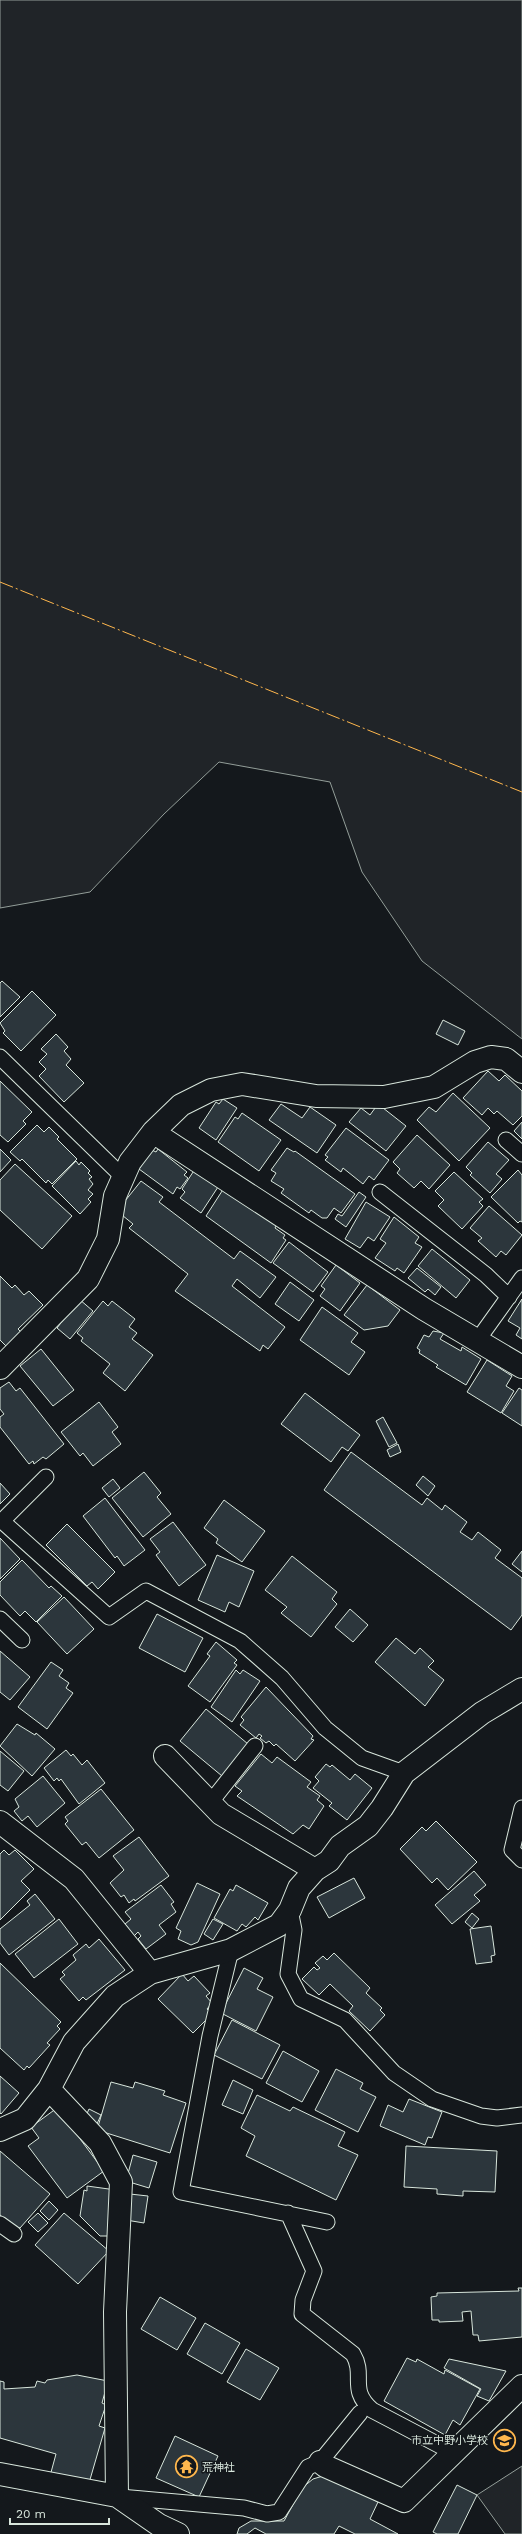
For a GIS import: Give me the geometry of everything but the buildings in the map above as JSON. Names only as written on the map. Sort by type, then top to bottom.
[{"type":"street","points":[[0,1368],[88,1279],[108,1239],[115,1196],[130,1162],[153,1132],[181,1104],[212,1090],[242,1084],[316,1096],[384,1097],[434,1087],[475,1062],[490,1057],[506,1059],[522,1072]]},
{"type":"street","points":[[153,1132],[477,1341],[522,1367]]},
{"type":"street","points":[[0,2130],[25,2119],[49,2089],[81,2034],[115,1996],[150,1972],[231,1950],[279,1925],[290,1910],[299,1888],[315,1870],[329,1861],[340,1846],[368,1826],[382,1808],[404,1773],[482,1713],[522,1689]]},
{"type":"street","points":[[165,1756],[221,1814],[315,1870]]},
{"type":"street","points":[[0,1822],[74,1879],[150,1972]]},
{"type":"street","points":[[49,2089],[100,2143],[121,2182],[114,2312],[116,2496]]},
{"type":"street","points":[[320,2462],[324,2466],[404,2501],[452,2452],[522,2386]]},
{"type":"street","points":[[0,2474],[116,2496],[159,2525],[178,2534]]},
{"type":"lane","points":[[0,1056],[123,1177]]},
{"type":"lane","points":[[506,1140],[522,1154]]},
{"type":"lane","points":[[380,1192],[486,1275],[509,1297]]},
{"type":"lane","points":[[477,1341],[522,1278]]},
{"type":"lane","points":[[46,1477],[2,1521],[109,1617],[146,1591],[240,1641],[282,1678],[330,1733],[362,1758],[404,1773]]},
{"type":"lane","points":[[0,1619],[22,1640]]},
{"type":"lane","points":[[210,1803],[255,1746]]},
{"type":"lane","points":[[522,1808],[512,1850],[522,1860]]},
{"type":"lane","points":[[290,1910],[294,1930],[288,1974],[300,1999],[345,2020],[394,2073],[432,2100],[481,2116],[497,2118],[522,2115]]},
{"type":"lane","points":[[231,1950],[198,2093],[181,2192],[327,2222]]},
{"type":"lane","points":[[288,2213],[314,2272],[303,2300],[302,2314],[353,2354],[357,2361],[359,2394],[363,2402],[372,2410],[452,2452]]},
{"type":"lane","points":[[0,2224],[14,2234]]},
{"type":"lane","points":[[116,2496],[218,2504],[244,2508],[267,2514],[279,2512],[308,2467],[320,2462],[330,2446],[360,2413]]},
{"type":"shaded area","points":[[0,0],[522,0],[522,1039],[422,961],[362,872],[330,782],[219,762],[164,814],[90,892],[0,908]]},
{"type":"shaded area","points":[[522,2466],[522,2534],[505,2534],[477,2495]]},
{"type":"power","points":[[0,582],[522,792]]},
{"type":"place","name":"市立中野小学校","points":[[504,2440]]},
{"type":"place","name":"荒神社","points":[[187,2467]]}]
